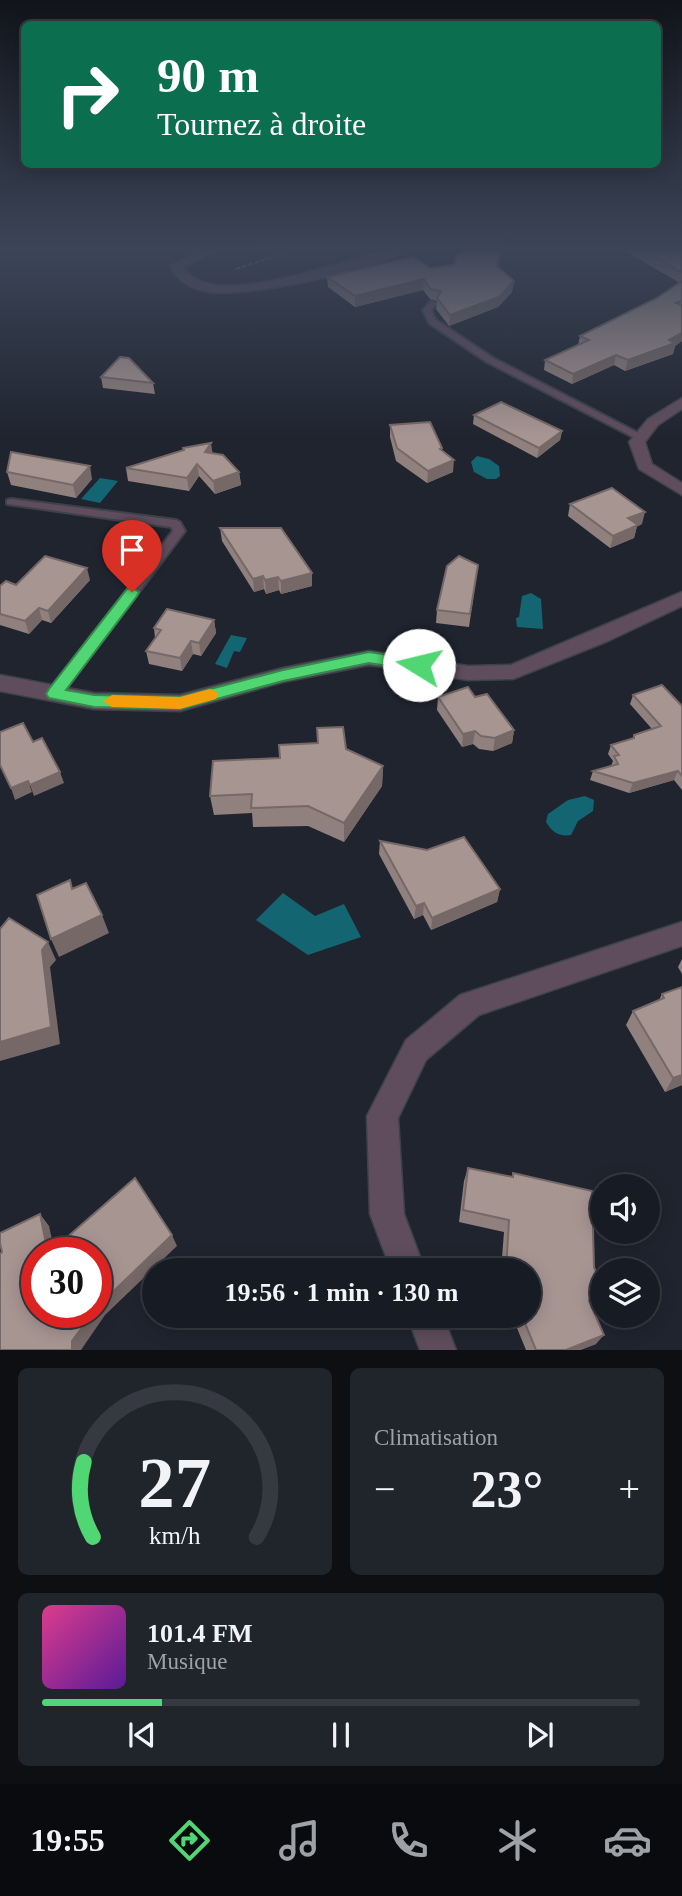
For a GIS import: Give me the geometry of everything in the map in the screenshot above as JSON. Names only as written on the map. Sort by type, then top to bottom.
[{"type":"street","points":[[682,402],[653,422],[637,442],[645,466],[682,490]]},
{"type":"street","points":[[0,683],[94,701],[180,703],[283,675],[369,657],[468,673],[513,672],[601,636],[682,598]]},
{"type":"street","points":[[404,1258],[387,1214],[382,1116],[416,1050],[470,1005],[682,934]]},
{"type":"street","points":[[430,1328],[438,1350]]},
{"type":"lane","points":[[428,311],[432,321],[490,360],[641,437]]},
{"type":"lane","points":[[11,502],[176,524],[179,531],[54,694]]},
{"type":"water","points":[[477,456],[489,459],[499,466],[500,476],[487,479],[474,472],[471,462]]},
{"type":"water","points":[[100,478],[118,481],[100,503],[81,499]]},
{"type":"water","points":[[531,593],[541,599],[543,629],[517,627],[516,618],[519,617],[522,596]]},
{"type":"water","points":[[231,635],[247,638],[240,652],[234,651],[227,668],[215,664]]},
{"type":"water","points":[[585,796],[594,800],[593,811],[578,821],[571,835],[559,834],[551,829],[546,822],[548,814],[568,800]]},
{"type":"water","points":[[283,893],[315,916],[344,904],[361,937],[308,955],[256,920]]},
{"type":"building","points":[[631,311],[682,311],[682,333],[669,340],[675,343],[628,360],[616,355],[573,374],[545,360],[589,340],[580,336]]},
{"type":"building","points":[[120,357],[129,358],[153,383],[101,377]]},
{"type":"building","points":[[501,402],[562,431],[539,448],[474,415]]},
{"type":"building","points":[[430,422],[442,448],[440,449],[454,460],[428,471],[397,448],[390,425]]},
{"type":"building","points":[[211,443],[205,452],[223,455],[239,472],[213,481],[197,464],[187,478],[126,468],[184,450],[183,448]]},
{"type":"building","points":[[11,452],[90,466],[73,485],[7,472]]},
{"type":"building","points":[[612,488],[645,512],[628,518],[638,525],[613,536],[570,504]]},
{"type":"building","points":[[220,528],[281,528],[312,573],[281,581],[278,577],[265,580],[263,576],[253,579]]},
{"type":"building","points":[[45,556],[87,568],[48,611],[39,608],[25,621],[0,614],[0,586],[6,581],[16,585]]},
{"type":"building","points":[[459,556],[478,565],[470,614],[437,610],[447,566]]},
{"type":"building","points":[[167,609],[214,620],[199,643],[191,641],[180,658],[146,651],[161,630],[154,628]]},
{"type":"building","points":[[662,685],[682,706],[682,776],[678,771],[633,783],[593,771],[618,764],[614,756],[619,755],[611,745],[661,726],[633,695]]},
{"type":"building","points":[[468,687],[475,697],[487,694],[514,730],[495,738],[481,736],[475,731],[463,734],[438,697]]},
{"type":"building","points":[[23,723],[33,742],[42,738],[60,772],[30,785],[28,781],[11,788],[0,765],[0,732]]},
{"type":"building","points":[[343,727],[346,749],[383,766],[344,823],[308,806],[251,808],[252,794],[210,796],[213,761],[280,758],[279,745],[318,743],[317,728]]},
{"type":"building","points":[[464,837],[500,889],[432,918],[424,903],[416,906],[380,841],[427,850]]},
{"type":"building","points":[[70,880],[72,889],[86,883],[102,915],[51,939],[37,895]]},
{"type":"building","points":[[9,918],[48,942],[42,950],[51,1027],[0,1042],[0,929]]},
{"type":"building","points":[[682,987],[682,1075],[673,1078],[633,1011],[664,998],[662,994]]},
{"type":"building","points":[[468,1168],[513,1177],[513,1173],[590,1191],[590,1244],[593,1244],[594,1258],[590,1258],[590,1328],[601,1328],[604,1335],[566,1350],[536,1350],[527,1328],[541,1328],[541,1258],[507,1258],[509,1220],[463,1210]]},
{"type":"building","points":[[135,1178],[172,1235],[148,1258],[142,1258],[142,1264],[112,1293],[112,1237],[67,1237]]},
{"type":"building","points":[[40,1214],[45,1237],[21,1237],[21,1328],[81,1328],[72,1341],[72,1350],[0,1350],[0,1233]]},
{"type":"slow traffic","points":[[112,701],[180,703],[210,695]]},
{"type":"route","points":[[132,592],[54,694],[94,701],[180,703],[283,675],[369,657],[419,665]]}]
